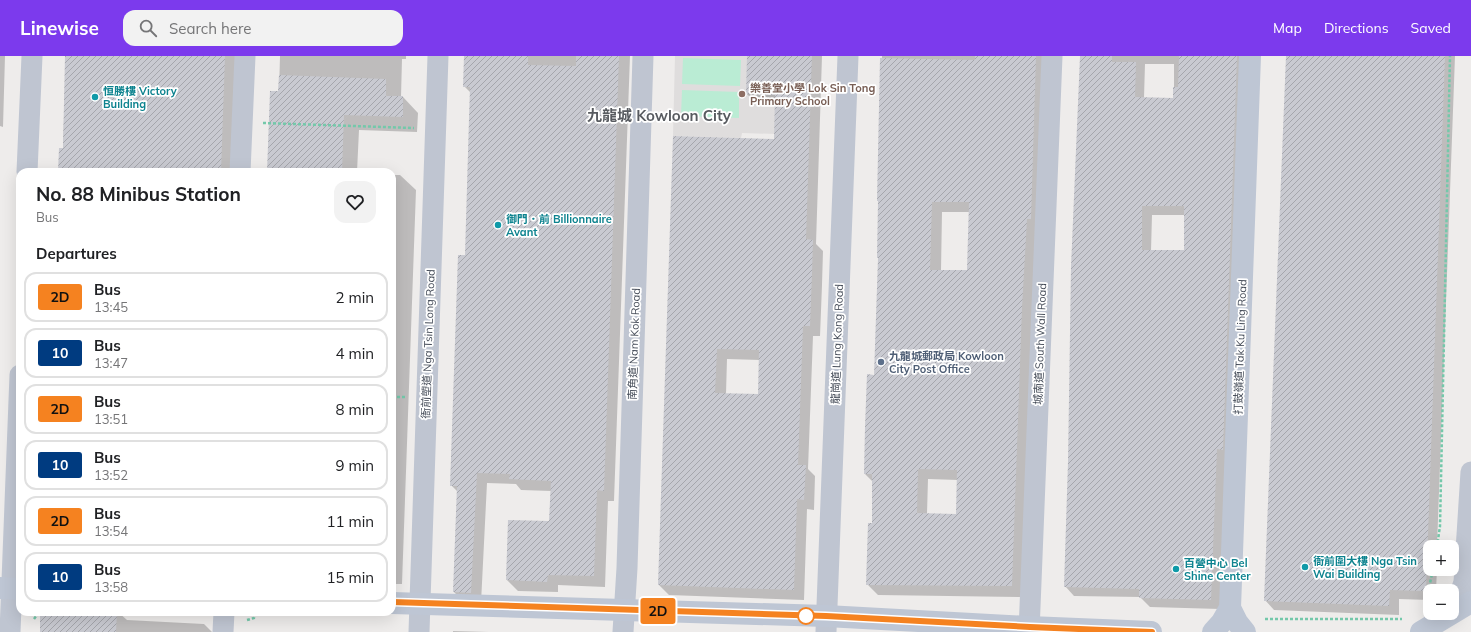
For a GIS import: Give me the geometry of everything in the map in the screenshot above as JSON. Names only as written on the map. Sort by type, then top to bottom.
[{"type":"street","points":[[28,168],[32,56]]},
{"type":"street","points":[[240,168],[245,56]]},
{"type":"street","name":"衙前塱道 Nga Tsin Long Road","points":[[419,632],[438,56]]},
{"type":"street","name":"南角道 Nam Kok Road","points":[[623,632],[644,56]]},
{"type":"street","name":"龍崗道 Lung Kong Road","points":[[826,624],[848,56]]},
{"type":"street","name":"城南道 South Wall Road","points":[[1029,630],[1052,56]]},
{"type":"street","name":"打鼓嶺道 Tak Ku Ling Road","points":[[1230,608],[1250,56]]},
{"type":"street","points":[[10,632],[16,470]]},
{"type":"street","points":[[1459,597],[1464,582],[1471,472]]},
{"type":"street","points":[[396,602],[625,610],[826,624],[1151,632]]},
{"type":"street","points":[[1435,623],[1471,602]]},
{"type":"street","points":[[1230,608],[1237,622],[1252,626]]},
{"type":"street","points":[[1213,632],[1222,622],[1230,608]]},
{"type":"street","points":[[223,632],[224,616]]},
{"type":"path","points":[[1437,540],[1440,526],[1450,56]]},
{"type":"path","points":[[262,123],[415,128]]},
{"type":"path","points":[[396,397],[406,397]]},
{"type":"path","points":[[32,624],[36,616]]},
{"type":"path","points":[[1252,626],[1403,619]]},
{"type":"shaded area","name":"樂善堂小學 Lok Sin Tong Primary School","points":[[675,56],[812,56],[809,135],[742,133],[741,138],[673,136]]},
{"type":"green space","points":[[683,58],[741,60],[740,86],[682,84]]},
{"type":"green space","points":[[682,90],[739,92],[739,118],[681,116]]},
{"type":"building","points":[[65,56],[225,56],[221,168],[58,168],[59,148],[63,148]]},
{"type":"building","points":[[464,56],[528,56],[528,65],[576,66],[576,56],[619,56],[604,491],[597,490],[594,576],[548,575],[547,582],[506,580],[508,520],[549,521],[551,481],[509,479],[510,474],[477,473],[471,593],[453,592],[457,486],[450,486],[458,255],[465,255],[470,87],[463,87]]},
{"type":"building","points":[[747,56],[812,56],[806,239],[813,240],[812,274],[810,326],[803,326],[798,465],[806,465],[804,500],[797,499],[794,590],[658,585],[673,136],[774,139],[775,95],[746,94]],"holes":[[[717,349],[759,350],[758,394],[715,393]]]},
{"type":"building","points":[[975,56],[1036,56],[1031,219],[1027,219],[1022,308],[1012,586],[866,585],[868,523],[872,523],[872,474],[864,474],[865,427],[867,374],[874,375],[878,258],[877,201],[880,58],[975,60]],"holes":[[[932,202],[969,202],[967,270],[930,270]],[[918,469],[957,470],[956,514],[917,513]]]},
{"type":"building","points":[[1080,56],[1112,56],[1112,62],[1136,62],[1135,97],[1173,98],[1173,87],[1178,87],[1179,56],[1237,56],[1223,450],[1217,449],[1211,600],[1139,598],[1139,589],[1064,587],[1068,462],[1071,267]],"holes":[[[1142,206],[1184,206],[1184,250],[1142,250]]]},
{"type":"building","points":[[1286,56],[1445,56],[1428,540],[1423,540],[1423,576],[1427,576],[1426,584],[1423,584],[1423,591],[1390,590],[1389,606],[1264,601]]},
{"type":"building","points":[[279,75],[386,79],[386,96],[403,96],[403,117],[344,115],[342,168],[267,168],[270,91],[278,91]]},
{"type":"building","points":[[40,616],[117,616],[116,632],[40,632]]},
{"type":"bus line","name":"2D","points":[[396,602],[826,616],[1152,632]]},
{"type":"place","name":"樂善堂小學 Lok Sin Tong Primary School","points":[[742,94]]},
{"type":"place","name":"恒勝樓 Victory Building","points":[[95,97]]},
{"type":"place","name":"御門．前 Billionnaire Avant","points":[[498,225]]},
{"type":"place","name":"九龍城郵政局 Kowloon City Post Office","points":[[881,362]]},
{"type":"place","name":"衙前圍大樓 Nga Tsin Wai Building","points":[[1305,567]]},
{"type":"place","name":"百營中心 Bel Shine Center","points":[[1176,569]]},
{"type":"district","name":"九龍城 Kowloon City","points":[[659,116]]}]
